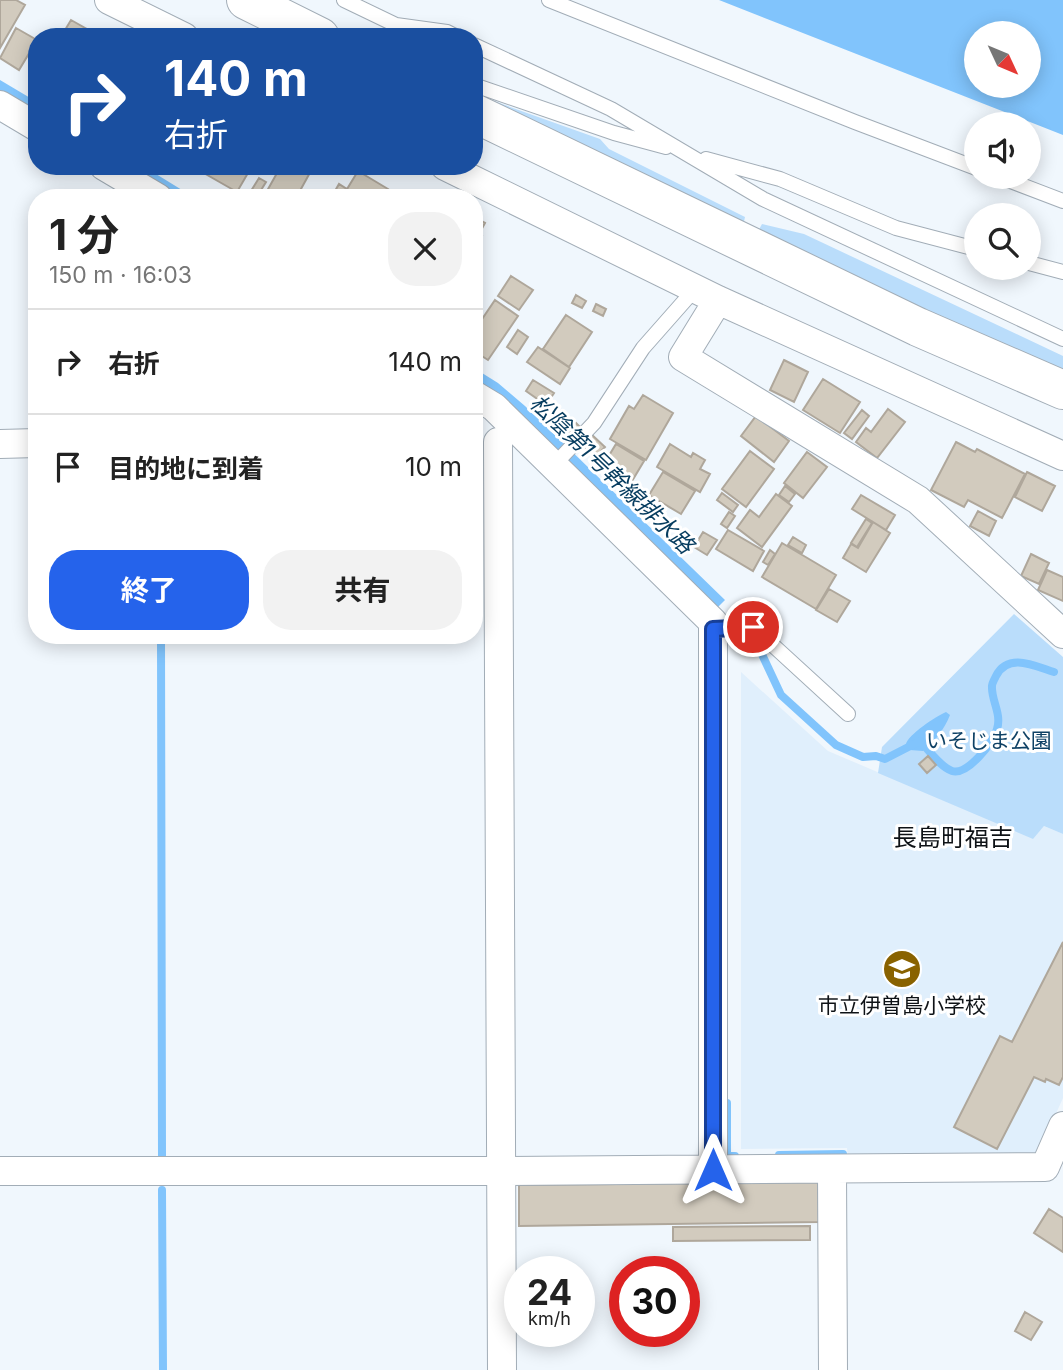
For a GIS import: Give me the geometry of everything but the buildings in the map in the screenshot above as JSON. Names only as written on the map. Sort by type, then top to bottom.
[{"type":"street","points":[[109,0],[166,28]]},
{"type":"street","points":[[246,0],[302,28]]},
{"type":"street","points":[[0,105],[28,122]]},
{"type":"street","points":[[483,117],[918,327],[1063,390]]},
{"type":"street","points":[[119,175],[143,189]]},
{"type":"street","points":[[463,175],[706,294],[1063,456]]},
{"type":"street","points":[[706,294],[683,357],[918,500],[1063,634]]},
{"type":"street","points":[[483,400],[494,407],[495,437],[502,1370]]},
{"type":"street","points":[[495,437],[555,463],[713,622],[713,1170]]},
{"type":"street","points":[[0,443],[28,443]]},
{"type":"street","points":[[0,1171],[1054,1169],[1063,1126]]},
{"type":"street","points":[[832,1170],[833,1370]]},
{"type":"lane","points":[[344,0],[396,25],[418,28]]},
{"type":"lane","points":[[549,0],[964,163]]},
{"type":"lane","points":[[483,49],[611,108],[763,199],[1063,339]]},
{"type":"lane","points":[[483,88],[614,133],[780,179],[896,228],[964,246]]},
{"type":"lane","points":[[1032,189],[1063,201]]},
{"type":"lane","points":[[1041,266],[1063,272]]},
{"type":"lane","points":[[555,463],[594,423],[643,348],[706,294]]},
{"type":"lane","points":[[713,629],[753,627],[848,714]]},
{"type":"shaded area","name":"市立伊曽島小学校","points":[[741,672],[828,751],[1033,838],[1044,826],[1063,834],[1063,1098],[1036,1158],[848,1161],[847,1148],[741,1149]]},
{"type":"green space","points":[[483,97],[600,139],[609,149],[745,217],[742,231],[483,102]]},
{"type":"green space","points":[[762,224],[804,234],[1063,356],[1063,379],[755,237]]},
{"type":"green space","name":"いそじま公園","points":[[1014,614],[1063,657],[1063,834],[1044,826],[1033,839],[878,773],[882,747]]},
{"type":"water","points":[[719,0],[1063,0],[1063,135],[1041,126],[1041,112],[1004,112],[969,98],[1041,98],[1041,21],[964,21],[964,96]]},
{"type":"water","points":[[0,80],[28,97],[28,112],[0,95]]},
{"type":"water","points":[[134,175],[158,175],[180,189],[156,189]]},
{"type":"water","points":[[483,374],[525,406],[725,600],[717,608],[483,390]]},
{"type":"water","points":[[946,712],[950,715],[948,720],[931,743],[923,751],[910,750],[906,744],[908,740]]},
{"type":"waterway","points":[[161,644],[162,1157]]},
{"type":"waterway","points":[[758,646],[781,695],[836,745],[863,757],[876,756],[885,759],[920,741],[939,762],[952,771],[958,771],[972,763],[995,735],[998,718],[992,686],[1001,669],[1007,664],[1022,663],[1054,672]]},
{"type":"waterway","points":[[727,1103],[727,1156],[735,1156]]},
{"type":"waterway","points":[[779,1155],[843,1154],[843,1161]]},
{"type":"waterway","points":[[162,1190],[163,1370]]},
{"type":"place","name":"市立伊曽島小学校","points":[[902,969]]},
{"type":"district","name":"長島町福吉","points":[[953,838]]},
{"type":"route","points":[[713,1170],[713,629],[753,627]]},
{"type":"water label","name":"松陰第1号幹線排水路","points":[[612,474]]}]
